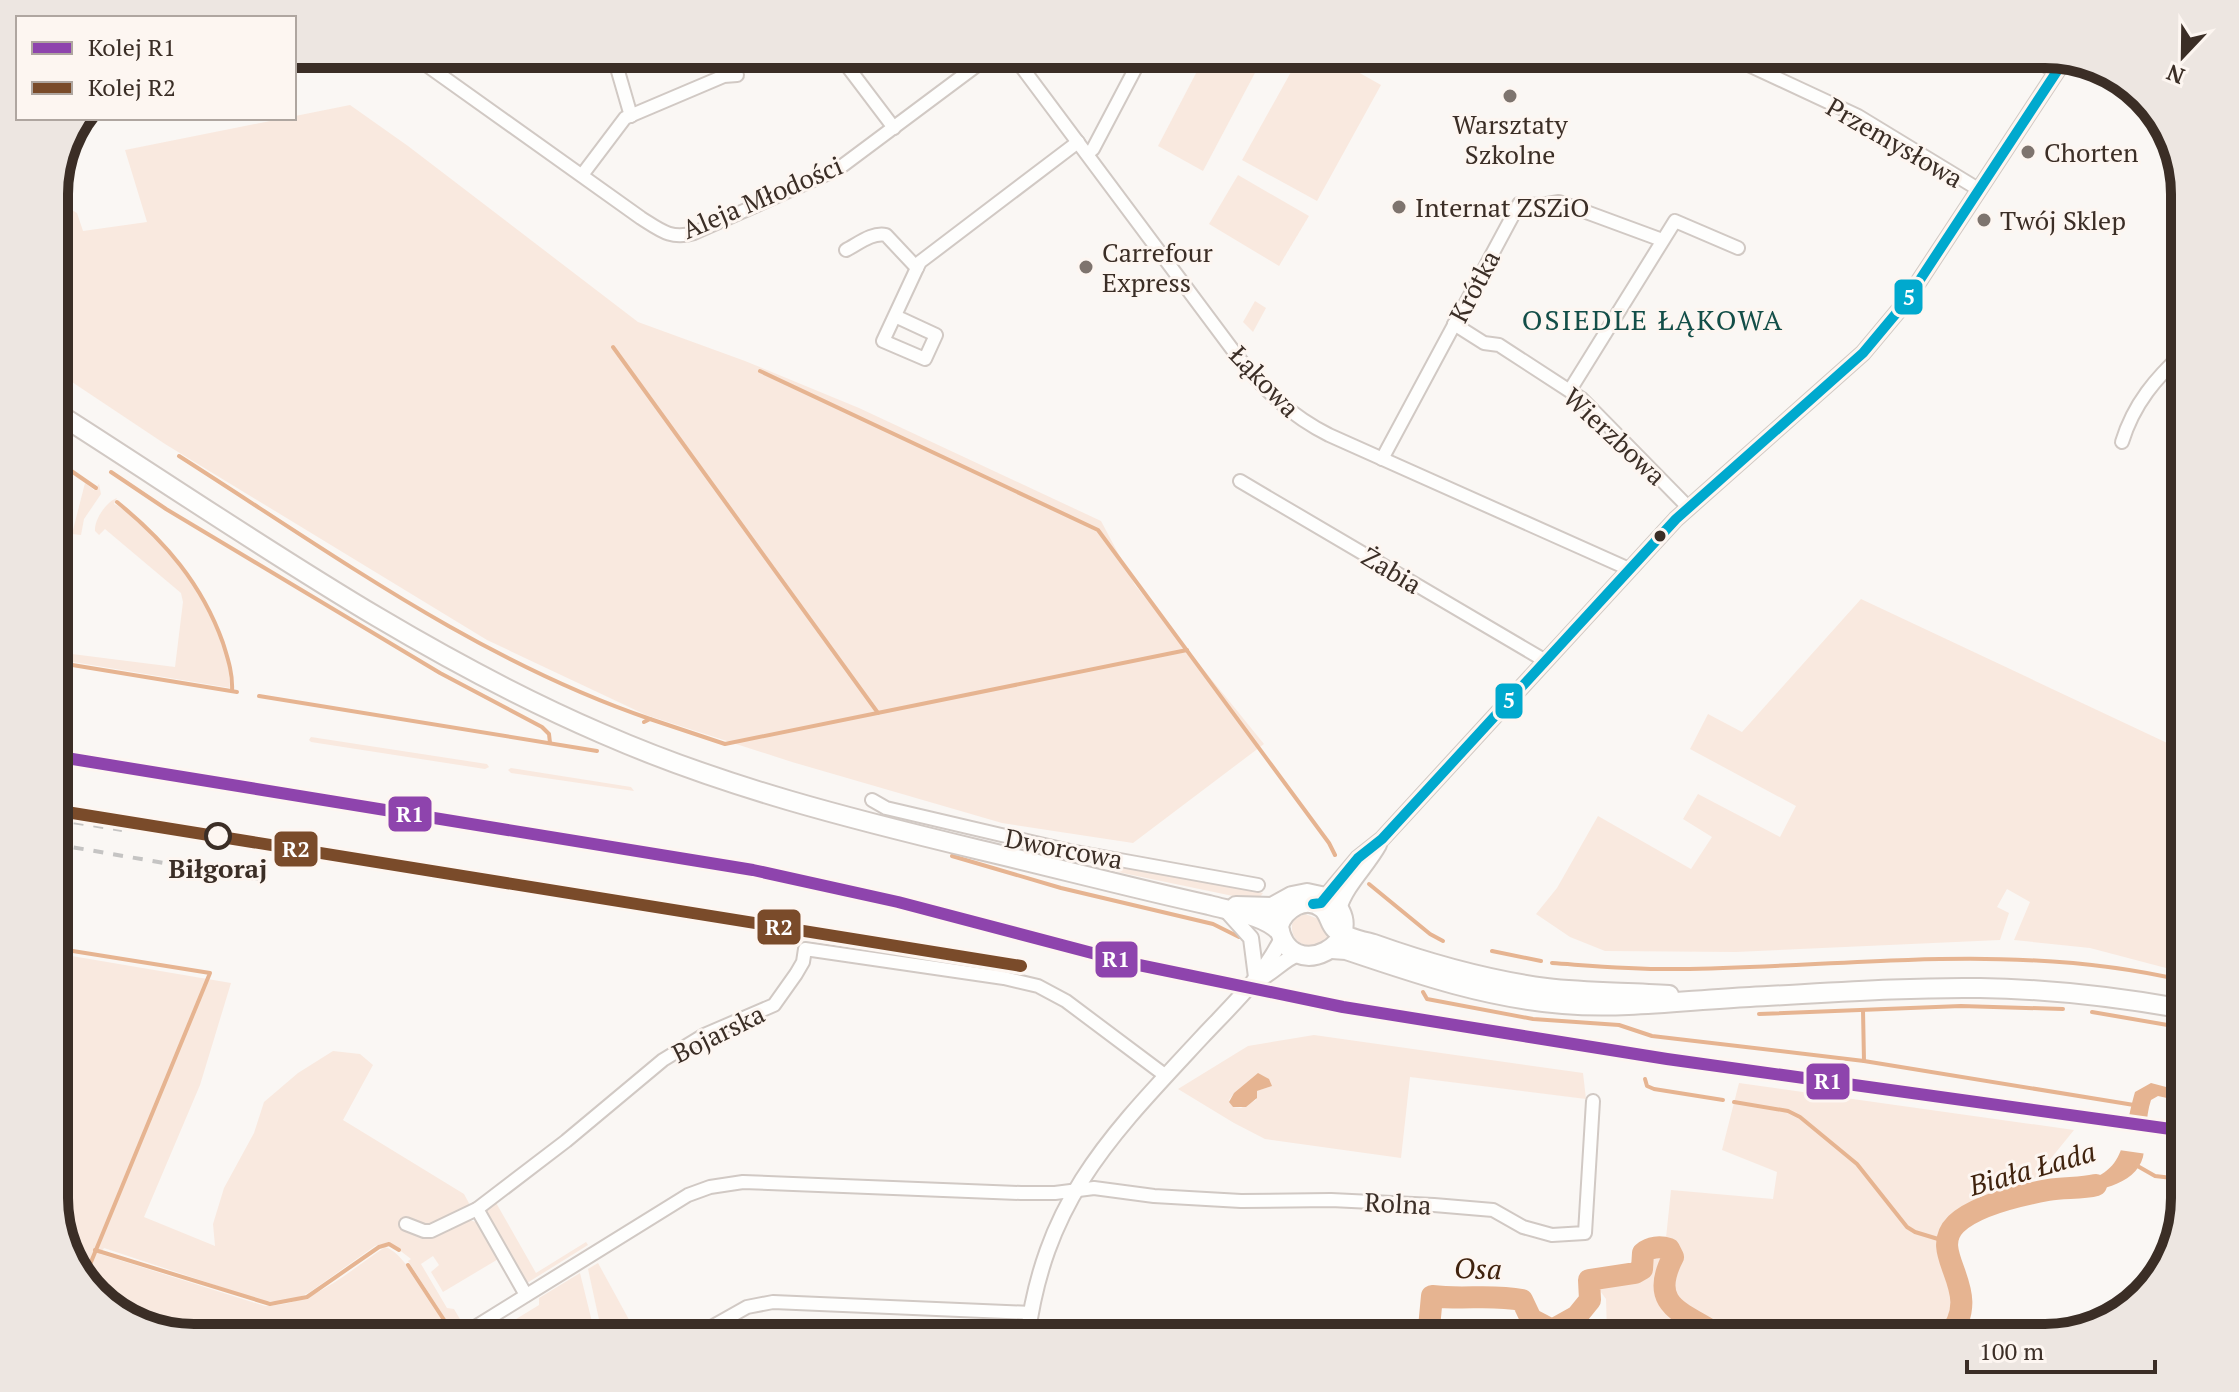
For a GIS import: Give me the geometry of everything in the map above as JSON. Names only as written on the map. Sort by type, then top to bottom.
[{"type":"main road","points":[[68,420],[402,632],[494,683],[603,735],[703,774],[803,806],[1217,907],[1272,925],[1290,949],[1298,954],[1315,956],[1332,949],[1342,949],[1445,983],[1547,1003],[1631,1007],[1723,998],[1980,988],[2071,993],[2171,1007]]},
{"type":"main road","points":[[1217,907],[1273,907],[1300,894],[1326,903],[1343,919],[1342,932],[1332,949]]},
{"type":"main road","points":[[1326,903],[1325,910],[1335,928],[1342,932],[1448,968],[1573,991],[1723,998]]},
{"type":"main road","points":[[1281,935],[1281,919],[1289,910],[1300,905],[1326,903]]},
{"type":"street","name":"Aleja Młodości","points":[[431,68],[656,227],[679,236],[694,233],[833,172],[973,68]]},
{"type":"street","points":[[617,68],[631,116]]},
{"type":"street","points":[[849,68],[894,128]]},
{"type":"street","name":"Łąkowa","points":[[1022,68],[1238,357],[1268,392],[1314,428],[1629,569]]},
{"type":"street","points":[[1087,154],[1093,149],[1136,68]]},
{"type":"street","name":"Przemysłowa","points":[[1755,68],[1858,116],[1978,189]]},
{"type":"street","points":[[2049,68],[2056,73]]},
{"type":"street","points":[[1326,903],[1343,897],[1370,862],[1382,839],[1688,507],[1841,373],[1880,334],[1904,304],[2059,69]]},
{"type":"street","points":[[582,175],[621,122],[724,76],[737,75]]},
{"type":"street","points":[[895,316],[917,268],[926,256],[1078,142]]},
{"type":"street","name":"Krótka","points":[[1382,459],[1519,204],[1559,202],[1662,240]]},
{"type":"street","points":[[1570,390],[1675,221],[1738,248]]},
{"type":"street","points":[[846,250],[880,233],[886,235],[917,268]]},
{"type":"street","name":"Wierzbowa","points":[[1454,324],[1484,343],[1499,345],[1587,403],[1688,507]]},
{"type":"street","points":[[2122,442],[2134,409],[2144,393],[2171,365]]},
{"type":"street","name":"Żabia","points":[[1240,481],[1544,660]]},
{"type":"street","name":"Dworcowa","points":[[872,800],[886,808],[1107,858],[1258,885]]},
{"type":"street","points":[[1102,881],[1107,858]]},
{"type":"street","points":[[1217,907],[1251,938],[1256,979]]},
{"type":"street","points":[[1029,1324],[1047,1248],[1074,1190],[1095,1157],[1256,979],[1281,935]]},
{"type":"street","name":"Bojarska","points":[[406,1224],[431,1231],[477,1209],[566,1141],[663,1060],[704,1035],[774,1005],[784,995],[803,962],[805,949],[1004,978],[1038,986],[1066,1001],[1166,1076]]},
{"type":"street","points":[[1256,979],[1270,975],[1291,956],[1298,954]]},
{"type":"street","name":"Rolna","points":[[1074,1190],[1094,1188],[1154,1196],[1241,1201],[1331,1200],[1493,1210],[1523,1227],[1552,1235],[1585,1233],[1593,1101]]},
{"type":"street","points":[[480,1324],[688,1195],[722,1184],[743,1182],[1044,1193],[1074,1190]]},
{"type":"street","points":[[477,1209],[526,1295]]},
{"type":"street","points":[[717,1324],[747,1307],[773,1302],[1031,1313]]},
{"type":"shaded area","points":[[1199,68],[1258,68],[1203,171],[1158,146]]},
{"type":"shaded area","points":[[1293,68],[1351,68],[1381,85],[1317,201],[1242,160]]},
{"type":"shaded area","points":[[350,105],[638,322],[745,361],[859,408],[1101,521],[1135,585],[1264,744],[1133,843],[1002,823],[792,762],[646,715],[487,640],[165,444],[68,379],[68,208],[77,213],[83,231],[147,222],[125,150],[275,120],[296,120],[296,116]]},
{"type":"shaded area","points":[[1238,175],[1309,216],[1279,266],[1209,224]]},
{"type":"shaded area","points":[[1255,301],[1266,308],[1253,332],[1243,322]]},
{"type":"shaded area","points":[[85,483],[94,490],[99,484],[101,494],[84,519],[81,535],[72,534]]},
{"type":"shaded area","points":[[117,498],[114,504],[155,537],[186,575],[222,642],[230,688],[68,661],[68,654],[175,667],[183,602],[181,593],[105,529],[99,535],[95,531],[96,522],[109,503]]},
{"type":"shaded area","points":[[1861,599],[2171,745],[2171,969],[2090,948],[2014,940],[2030,902],[2007,889],[1997,907],[2009,913],[2000,940],[1736,952],[1605,951],[1570,937],[1536,914],[1557,888],[1598,816],[1691,869],[1712,837],[1683,819],[1698,794],[1780,837],[1796,806],[1690,749],[1708,714],[1742,732]]},
{"type":"shaded area","points":[[311,737],[487,764],[489,767],[485,769],[311,742]]},
{"type":"shaded area","points":[[508,770],[631,787],[634,791],[511,773]]},
{"type":"shaded area","points":[[1111,866],[1263,893],[1257,901],[1113,871]]},
{"type":"shaded area","points":[[1305,914],[1319,919],[1329,936],[1317,944],[1304,945],[1299,942],[1292,932],[1292,924],[1295,918]]},
{"type":"shaded area","points":[[68,955],[231,983],[200,1085],[144,1217],[215,1246],[213,1224],[224,1188],[254,1133],[264,1102],[298,1073],[333,1051],[360,1054],[373,1065],[343,1120],[464,1194],[471,1207],[428,1228],[406,1220],[403,1226],[416,1233],[428,1234],[458,1223],[476,1222],[487,1232],[500,1258],[443,1292],[431,1272],[439,1265],[433,1256],[421,1264],[447,1308],[454,1309],[463,1324],[449,1324],[408,1261],[411,1259],[389,1242],[375,1246],[310,1292],[281,1301],[263,1301],[104,1248],[100,1254],[265,1306],[314,1294],[385,1247],[402,1260],[444,1324],[177,1323],[146,1314],[117,1298],[85,1261],[72,1231],[68,1207]]},
{"type":"shaded area","points":[[1314,1035],[1583,1073],[1586,1099],[1410,1077],[1401,1158],[1265,1139],[1178,1089],[1248,1046]],"holes":[[[1272,1086],[1257,1091],[1256,1100],[1241,1108],[1233,1107],[1229,1100],[1234,1093]]]},
{"type":"shaded area","points":[[1258,1073],[1269,1079],[1272,1086],[1257,1091],[1257,1098],[1246,1107],[1233,1107],[1229,1102],[1234,1093]]},
{"type":"shaded area","points":[[1739,1083],[2074,1130],[2027,1188],[1975,1203],[1941,1233],[1943,1262],[1955,1301],[1949,1324],[1703,1324],[1694,1319],[1673,1302],[1669,1294],[1667,1274],[1676,1256],[1667,1245],[1666,1238],[1671,1190],[1773,1199],[1777,1172],[1722,1150]]},
{"type":"shaded area","points":[[2151,1083],[2171,1088],[2171,1099],[2158,1096],[2151,1100],[2139,1167],[2112,1186],[2068,1194],[2065,1184],[2102,1174],[2112,1165],[2124,1142],[2135,1092]]},
{"type":"shaded area","points":[[495,1201],[536,1273],[586,1242],[588,1245],[527,1283],[487,1216],[486,1208]]},
{"type":"shaded area","points":[[1662,1250],[1671,1258],[1665,1268],[1662,1285],[1667,1301],[1686,1323],[1607,1324],[1606,1299],[1593,1281],[1643,1273],[1645,1260],[1650,1253]]},
{"type":"shaded area","points":[[598,1263],[631,1324],[600,1324],[588,1269]]},
{"type":"shaded area","points":[[580,1273],[593,1324],[508,1324],[539,1305],[539,1298]]},
{"type":"pier","points":[[2126,1115],[2152,1118],[2147,1154],[2119,1150]]},
{"type":"waterway","points":[[613,347],[878,713]]},
{"type":"waterway","points":[[760,371],[1098,530],[1335,855]]},
{"type":"waterway","points":[[179,456],[349,566],[466,636],[587,695],[650,719]]},
{"type":"waterway","points":[[68,469],[96,488]]},
{"type":"waterway","points":[[111,472],[166,509],[440,673],[542,727],[549,734],[550,743]]},
{"type":"waterway","points":[[117,502],[151,532],[193,583],[223,643],[232,691]]},
{"type":"waterway","points":[[644,722],[650,719],[725,744],[1187,650]]},
{"type":"waterway","points":[[68,664],[237,692]]},
{"type":"waterway","points":[[259,696],[597,751]]},
{"type":"waterway","points":[[952,856],[1061,888],[1213,924],[1239,937]]},
{"type":"waterway","points":[[1369,884],[1443,941]]},
{"type":"waterway","points":[[68,950],[210,973],[89,1267]]},
{"type":"waterway","points":[[1492,951],[1541,961]]},
{"type":"waterway","points":[[1552,963],[1664,969],[1996,959],[2059,962],[2171,978]]},
{"type":"waterway","points":[[1423,992],[1427,999],[1533,1019],[1619,1025],[1652,1036],[1864,1061],[2134,1105]]},
{"type":"waterway","points":[[1759,1014],[1961,1006],[2063,1009]]},
{"type":"waterway","points":[[1863,1010],[1864,1061]]},
{"type":"waterway","points":[[2092,1012],[2171,1026]]},
{"type":"waterway","points":[[1645,1079],[1647,1086],[1654,1089],[1723,1100]]},
{"type":"waterway","points":[[1734,1102],[1788,1111],[1800,1117],[1857,1164],[1907,1227],[1948,1242]]},
{"type":"waterway","points":[[2134,1164],[2155,1176],[2171,1178]]},
{"type":"waterway","name":"Biała Łada","points":[[1956,1324],[1961,1304],[1960,1289],[1947,1248],[1948,1236],[1956,1224],[1975,1211],[2012,1198],[2096,1185]]},
{"type":"waterway","points":[[95,1250],[270,1304],[307,1297],[379,1247],[389,1244],[399,1250]]},
{"type":"waterway","name":"Osa","points":[[1563,1324],[1577,1316],[1590,1300],[1589,1280],[1635,1273],[1642,1269],[1643,1253],[1659,1247],[1669,1249],[1673,1257],[1664,1288],[1668,1299],[1675,1308],[1699,1324]]},
{"type":"waterway","points":[[408,1265],[447,1324]]},
{"type":"waterway","name":"Osa","points":[[1429,1324],[1432,1296],[1522,1300],[1531,1319],[1541,1324]]},
{"type":"railway","points":[[68,758],[753,870],[898,902],[1134,964],[1343,1007],[1667,1059],[2171,1129]]},
{"type":"railway","points":[[68,821],[122,830]]},
{"type":"railway","points":[[68,846],[268,881]]},
{"type":"rail line","name":"R1","points":[[68,758],[753,870],[898,902],[1134,964],[1343,1007],[1667,1059],[2171,1129]]},
{"type":"rail line","name":"R2","points":[[68,812],[1021,966]]},
{"type":"transit line","name":"5","points":[[1313,904],[1321,903],[1358,858],[1382,839],[1676,519],[1863,353],[1904,304],[2059,69]]},
{"type":"place","name":"Warsztaty Szkolne","points":[[1510,96]]},
{"type":"place","name":"Chorten","points":[[2028,152]]},
{"type":"place","name":"Internat ZSZiO","points":[[1399,207]]},
{"type":"place","name":"Twój Sklep","points":[[1984,220]]},
{"type":"place","name":"Carrefour Express","points":[[1086,267]]},
{"type":"place","name":"Biłgoraj","points":[[218,836]]},
{"type":"district","name":"OSIEDLE ŁĄKOWA","points":[[1653,319]]}]
